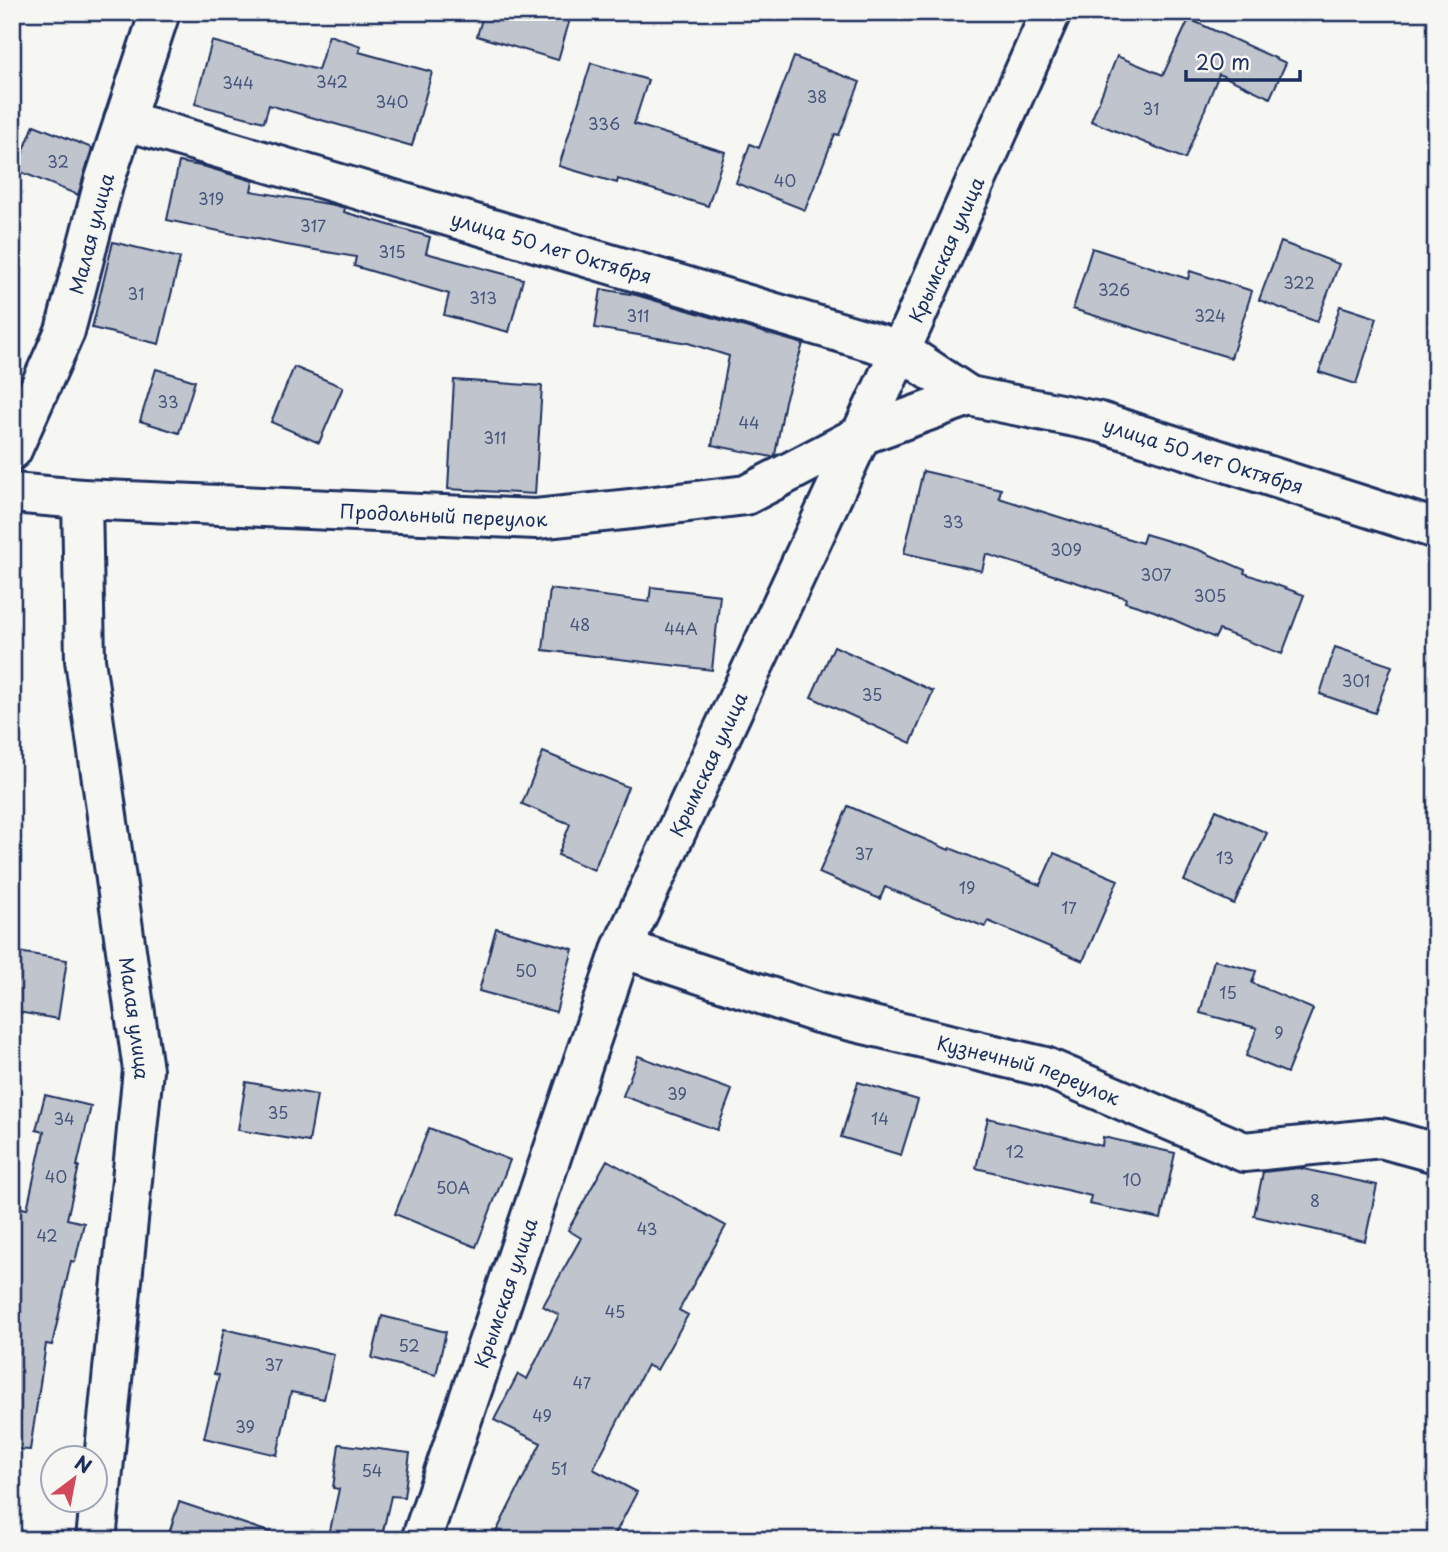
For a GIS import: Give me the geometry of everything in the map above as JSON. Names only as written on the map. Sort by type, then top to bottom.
[{"type":"street","name":"Малая улица","points":[[12,450],[65,331],[104,182],[160,12]]},
{"type":"street","name":"Крымская улица","points":[[421,1540],[622,948],[900,350],[1051,12]]},
{"type":"street","name":"улица 50 лет Октября","points":[[124,120],[900,350],[970,396],[1100,422],[1436,529]]},
{"type":"street","points":[[859,436],[970,396]]},
{"type":"street","name":"Продольный переулок","points":[[12,493],[82,499],[536,520],[746,495],[859,436]]},
{"type":"street","name":"Малая улица","points":[[82,499],[85,660],[143,1070],[96,1540]]},
{"type":"street","name":"Кузнечный переулок","points":[[622,948],[818,1013],[1045,1067],[1244,1152],[1381,1138],[1436,1153]]},
{"type":"building","points":[[484,12],[572,12],[558,60],[477,36]]},
{"type":"building","points":[[1189,19],[1286,63],[1270,98],[1219,74],[1185,159],[1091,121],[1117,56],[1163,75]]},
{"type":"building","points":[[329,35],[361,46],[359,52],[432,72],[412,146],[269,105],[264,122],[195,104],[212,41],[318,70]]},
{"type":"building","points":[[794,57],[860,82],[839,135],[835,134],[805,210],[736,183],[750,144],[759,148]]},
{"type":"building","points":[[591,63],[648,80],[634,124],[725,152],[708,206],[618,179],[617,183],[559,166]]},
{"type":"building","points":[[34,125],[92,148],[78,195],[16,170]]},
{"type":"building","points":[[179,162],[253,181],[251,191],[345,208],[344,212],[430,237],[426,253],[523,279],[509,332],[444,315],[449,294],[354,266],[356,257],[167,220]]},
{"type":"building","points":[[113,242],[180,258],[159,344],[92,328]]},
{"type":"building","points":[[1281,242],[1339,264],[1317,322],[1259,300]]},
{"type":"building","points":[[1092,248],[1188,279],[1190,271],[1252,291],[1231,358],[1073,309]]},
{"type":"building","points":[[601,289],[636,295],[803,344],[785,401],[775,455],[772,457],[712,445],[729,356],[688,343],[595,328]]},
{"type":"building","points":[[1340,306],[1377,318],[1356,384],[1319,372]]},
{"type":"building","points":[[294,367],[343,387],[319,443],[271,422]]},
{"type":"building","points":[[156,369],[195,381],[179,433],[140,421]]},
{"type":"building","points":[[454,380],[542,386],[535,494],[448,489]]},
{"type":"building","points":[[923,471],[1001,489],[999,498],[1142,543],[1145,534],[1199,550],[1245,570],[1244,573],[1304,595],[1282,654],[1219,630],[1215,638],[1154,611],[1125,602],[1126,598],[986,554],[982,571],[904,553]]},
{"type":"building","points":[[651,587],[720,595],[712,670],[543,650],[550,589],[649,602]]},
{"type":"building","points":[[834,646],[933,691],[911,743],[811,697]]},
{"type":"building","points":[[1335,647],[1392,666],[1375,713],[1320,694]]},
{"type":"building","points":[[543,752],[628,787],[594,870],[558,855],[570,824],[522,804]]},
{"type":"building","points":[[848,806],[949,850],[950,848],[1040,885],[1054,853],[1118,880],[1083,961],[988,921],[985,927],[885,887],[880,899],[819,873]]},
{"type":"building","points":[[1216,810],[1267,833],[1234,904],[1184,881]]},
{"type":"building","points":[[496,928],[573,949],[556,1012],[479,991]]},
{"type":"building","points":[[12,951],[67,960],[58,1019],[12,1011]]},
{"type":"building","points":[[1214,960],[1256,971],[1252,983],[1313,1009],[1287,1073],[1246,1056],[1257,1028],[1200,1013]]},
{"type":"building","points":[[638,1056],[732,1090],[717,1130],[623,1096]]},
{"type":"building","points":[[246,1082],[317,1095],[309,1142],[238,1130]]},
{"type":"building","points":[[858,1082],[918,1100],[901,1155],[841,1137]]},
{"type":"building","points":[[45,1095],[91,1106],[67,1219],[84,1223],[75,1262],[71,1261],[52,1345],[46,1344],[30,1450],[12,1449],[12,1206],[27,1209],[44,1132],[36,1130]]},
{"type":"building","points":[[988,1118],[1102,1146],[1103,1137],[1175,1153],[1161,1219],[1089,1204],[1091,1196],[976,1168]]},
{"type":"building","points":[[429,1128],[510,1160],[476,1247],[395,1214]]},
{"type":"building","points":[[607,1160],[726,1226],[679,1310],[688,1315],[657,1370],[647,1365],[593,1469],[637,1492],[612,1540],[492,1540],[541,1443],[494,1420],[518,1374],[527,1379],[559,1315],[543,1306],[581,1238],[568,1230]]},
{"type":"building","points":[[1299,1168],[1377,1185],[1365,1241],[1254,1216],[1263,1172]]},
{"type":"building","points":[[382,1316],[446,1332],[436,1375],[372,1358]]},
{"type":"building","points":[[224,1329],[334,1354],[324,1399],[291,1392],[277,1455],[204,1438],[219,1375],[214,1374]]},
{"type":"building","points":[[339,1444],[410,1453],[404,1497],[391,1496],[381,1540],[328,1540],[339,1489],[333,1488]]},
{"type":"building","points":[[179,1502],[275,1534],[274,1540],[167,1540]]}]
